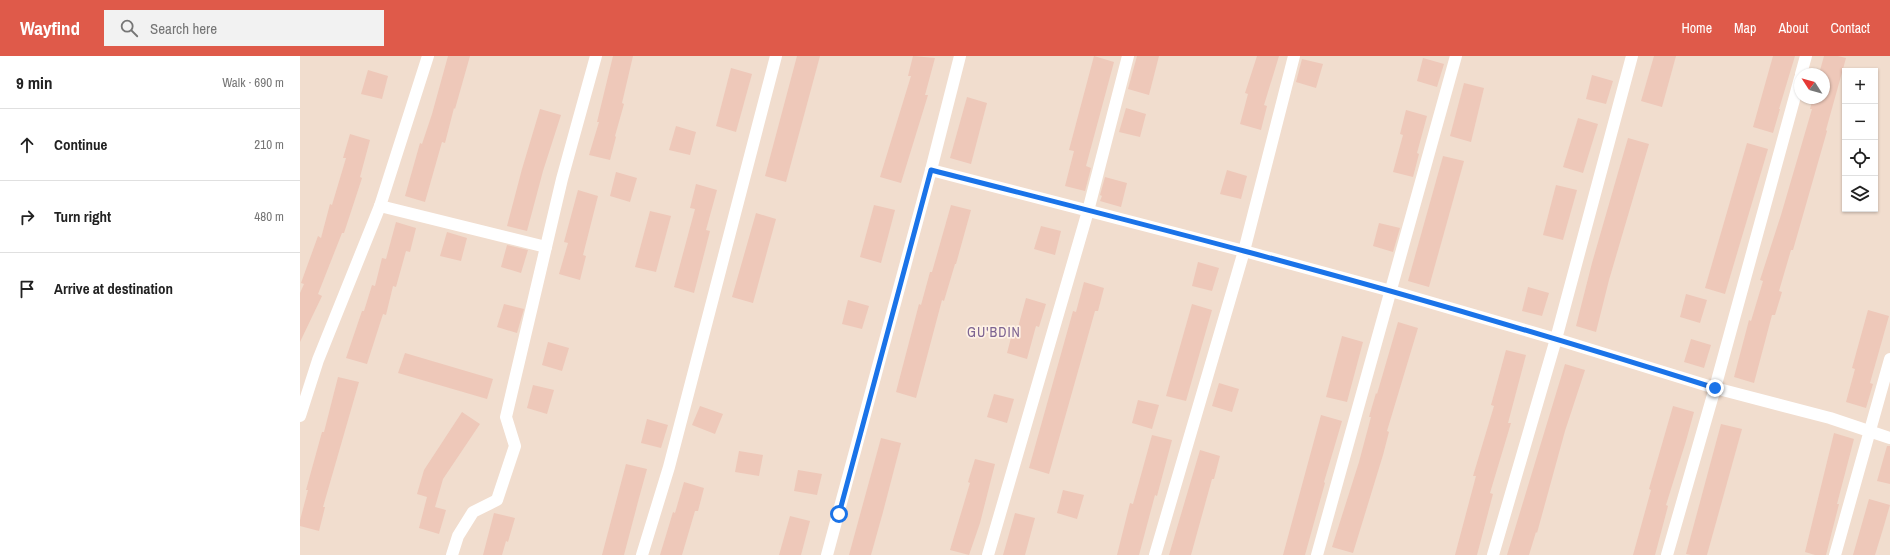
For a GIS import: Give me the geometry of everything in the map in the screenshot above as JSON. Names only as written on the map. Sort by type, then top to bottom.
[{"type":"street","points":[[300,416],[318,360],[380,206],[428,56]]},
{"type":"street","points":[[452,555],[458,536],[473,512],[498,500],[515,446],[506,416],[562,179],[596,56]]},
{"type":"street","points":[[642,555],[669,467],[776,56]]},
{"type":"street","points":[[827,555],[931,170],[960,56]]},
{"type":"street","points":[[988,555],[1088,211],[1128,56]]},
{"type":"street","points":[[1154,555],[1244,251],[1294,56]]},
{"type":"street","points":[[1317,555],[1456,56]]},
{"type":"street","points":[[1493,555],[1556,339],[1632,56]]},
{"type":"street","points":[[1803,68],[1806,56]]},
{"type":"street","points":[[1667,555],[1715,388],[1794,100]]},
{"type":"street","points":[[931,170],[1244,251],[1391,291],[1556,339],[1715,388],[1830,418],[1890,438]]},
{"type":"street","points":[[380,206],[546,246]]},
{"type":"street","points":[[1835,555],[1890,359]]},
{"type":"shaded area","points":[[300,56],[1890,56],[1890,555],[300,555]]},
{"type":"building","points":[[448,56],[470,56],[445,143],[442,142],[425,202],[405,196],[420,143],[422,144],[432,114]]},
{"type":"building","points":[[613,56],[633,56],[622,103],[624,104],[610,160],[589,155],[599,122],[597,122]]},
{"type":"building","points":[[797,56],[820,56],[786,182],[765,176]]},
{"type":"building","points":[[913,56],[935,58],[925,95],[928,95],[901,183],[880,177],[911,76],[908,76]]},
{"type":"building","points":[[1094,56],[1114,62],[1086,166],[1091,168],[1085,191],[1065,186],[1074,151],[1069,150]]},
{"type":"building","points":[[1137,56],[1159,56],[1149,95],[1128,89]]},
{"type":"building","points":[[1257,56],[1279,56],[1264,105],[1267,106],[1261,130],[1240,124],[1248,94],[1245,93]]},
{"type":"building","points":[[1654,56],[1676,56],[1662,107],[1641,101]]},
{"type":"building","points":[[1773,56],[1795,56],[1773,133],[1753,127]]},
{"type":"building","points":[[1824,56],[1838,56],[1846,58],[1793,250],[1791,250],[1779,291],[1782,292],[1775,315],[1772,315],[1754,383],[1734,377],[1749,320],[1751,321],[1763,281],[1760,280],[1812,109],[1810,109],[1811,104],[1830,104],[1830,68],[1821,68]]},
{"type":"building","points":[[1423,58],[1444,64],[1437,87],[1417,81]]},
{"type":"building","points":[[1302,59],[1323,64],[1316,88],[1296,82]]},
{"type":"building","points":[[731,68],[752,74],[736,132],[716,126]]},
{"type":"building","points":[[368,70],[388,76],[382,99],[361,94]]},
{"type":"building","points":[[1592,75],[1613,81],[1606,104],[1586,99]]},
{"type":"building","points":[[1464,83],[1484,88],[1471,142],[1450,136]]},
{"type":"building","points":[[967,97],[987,103],[971,164],[950,158]]},
{"type":"building","points":[[1126,108],[1146,114],[1140,137],[1119,132]]},
{"type":"building","points":[[540,109],[561,115],[543,171],[527,231],[507,226]]},
{"type":"building","points":[[1406,110],[1427,116],[1417,153],[1419,154],[1413,177],[1393,172],[1403,135],[1400,134]]},
{"type":"building","points":[[1578,118],[1598,124],[1583,173],[1563,167]]},
{"type":"building","points":[[676,126],[696,132],[690,155],[669,150]]},
{"type":"building","points":[[350,134],[370,140],[360,177],[362,178],[344,233],[342,233],[318,294],[322,296],[300,342],[300,293],[304,284],[301,283],[318,236],[321,238],[330,204],[332,205],[346,158],[343,158]]},
{"type":"building","points":[[1628,138],[1649,144],[1609,280],[1596,332],[1576,326],[1592,263]]},
{"type":"building","points":[[1747,143],[1768,149],[1725,294],[1705,288]]},
{"type":"building","points":[[1443,156],[1464,161],[1429,287],[1408,281]]},
{"type":"building","points":[[1227,170],[1247,176],[1241,199],[1220,194]]},
{"type":"building","points":[[616,172],[637,178],[630,202],[610,196]]},
{"type":"building","points":[[1105,177],[1127,183],[1121,207],[1100,201],[1102,196],[1100,195]]},
{"type":"building","points":[[696,184],[717,190],[706,230],[710,231],[694,293],[674,287],[695,209],[690,208]]},
{"type":"building","points":[[1556,185],[1577,190],[1563,240],[1543,235]]},
{"type":"building","points":[[578,190],[598,196],[583,255],[586,256],[580,280],[559,274],[568,243],[564,242]]},
{"type":"building","points":[[874,205],[895,210],[881,263],[860,257]]},
{"type":"building","points":[[951,205],[971,210],[956,264],[944,301],[942,300],[916,398],[896,392],[919,304],[921,305],[930,272],[932,272]]},
{"type":"building","points":[[650,211],[671,216],[656,272],[635,267]]},
{"type":"building","points":[[756,213],[776,219],[753,303],[732,297]]},
{"type":"building","points":[[396,222],[416,228],[410,252],[406,251],[396,287],[393,286],[386,315],[383,314],[367,364],[346,358],[372,285],[375,286],[382,258],[386,259]]},
{"type":"building","points":[[1379,223],[1400,228],[1393,252],[1373,246]]},
{"type":"building","points":[[1041,226],[1061,231],[1055,255],[1034,249]]},
{"type":"building","points":[[447,232],[467,238],[461,261],[440,256]]},
{"type":"building","points":[[507,245],[528,250],[521,273],[501,267]]},
{"type":"building","points":[[1198,262],[1219,268],[1212,291],[1192,286]]},
{"type":"building","points":[[1084,282],[1104,288],[1098,311],[1095,311],[1049,474],[1029,468],[1073,311],[1076,312]]},
{"type":"building","points":[[1528,287],[1549,293],[1542,316],[1522,311]]},
{"type":"building","points":[[1686,294],[1707,300],[1700,323],[1680,317]]},
{"type":"building","points":[[1026,298],[1046,304],[1039,327],[1036,326],[1027,359],[1007,353],[1013,330],[1017,331]]},
{"type":"building","points":[[848,300],[869,306],[862,329],[842,324]]},
{"type":"building","points":[[504,304],[524,309],[517,333],[497,327]]},
{"type":"building","points":[[1192,304],[1212,310],[1186,401],[1166,396]]},
{"type":"building","points":[[1868,310],[1889,316],[1870,383],[1873,384],[1866,408],[1846,402],[1855,369],[1852,368]]},
{"type":"building","points":[[1398,322],[1418,328],[1387,431],[1389,432],[1383,455],[1353,553],[1332,547],[1359,462],[1371,417],[1369,417]]},
{"type":"building","points":[[1342,336],[1363,342],[1347,402],[1326,397]]},
{"type":"building","points":[[1691,339],[1711,345],[1704,368],[1684,362]]},
{"type":"building","points":[[548,342],[569,348],[562,371],[542,365]]},
{"type":"building","points":[[1506,350],[1526,355],[1508,423],[1511,423],[1490,493],[1493,494],[1477,555],[1455,555],[1476,476],[1473,476],[1494,406],[1491,405]]},
{"type":"building","points":[[405,353],[493,379],[487,399],[398,373]]},
{"type":"building","points":[[1565,364],[1585,370],[1565,431],[1537,533],[1536,532],[1529,555],[1507,555]]},
{"type":"building","points":[[338,377],[359,382],[323,507],[325,507],[319,531],[300,526],[300,520],[308,490],[306,490],[322,432],[324,432]]},
{"type":"building","points":[[1219,383],[1239,389],[1232,412],[1212,406]]},
{"type":"building","points":[[533,385],[554,390],[547,414],[527,408]]},
{"type":"building","points":[[994,394],[1014,399],[1007,423],[987,417]]},
{"type":"building","points":[[1138,400],[1159,405],[1152,429],[1132,423]]},
{"type":"building","points":[[700,406],[723,414],[715,434],[692,425]]},
{"type":"building","points":[[1673,406],[1694,412],[1666,505],[1668,506],[1655,555],[1633,555],[1651,490],[1649,489]]},
{"type":"building","points":[[462,412],[480,424],[443,479],[435,507],[446,510],[439,534],[419,528],[427,497],[417,494],[424,470]]},
{"type":"building","points":[[1321,415],[1342,421],[1305,555],[1283,555]]},
{"type":"building","points":[[647,419],[668,425],[661,448],[641,443]]},
{"type":"building","points":[[1721,424],[1742,429],[1707,555],[1686,554]]},
{"type":"building","points":[[1834,433],[1854,439],[1837,504],[1839,504],[1826,555],[1815,555],[1805,552]]},
{"type":"building","points":[[1152,435],[1172,440],[1157,496],[1155,495],[1139,555],[1117,555],[1130,503],[1133,504]]},
{"type":"building","points":[[881,438],[901,443],[883,512],[871,555],[849,555]]},
{"type":"building","points":[[1887,446],[1890,446],[1890,484],[1877,481]]},
{"type":"building","points":[[1200,450],[1220,456],[1214,479],[1212,479],[1191,555],[1169,555]]},
{"type":"building","points":[[739,451],[763,455],[759,476],[735,472]]},
{"type":"building","points":[[975,459],[995,464],[980,523],[969,555],[950,550],[970,483],[968,482]]},
{"type":"building","points":[[626,464],[647,469],[624,555],[602,555]]},
{"type":"building","points":[[798,470],[822,474],[817,495],[794,491]]},
{"type":"building","points":[[684,482],[704,488],[698,511],[695,511],[682,555],[660,555],[673,512],[675,513]]},
{"type":"building","points":[[1063,490],[1084,495],[1077,519],[1057,513]]},
{"type":"building","points":[[1869,499],[1890,505],[1875,555],[1853,555]]},
{"type":"building","points":[[494,513],[515,518],[508,542],[506,541],[502,555],[483,555]]},
{"type":"building","points":[[1015,513],[1035,518],[1025,555],[1003,555]]},
{"type":"building","points":[[790,516],[810,521],[801,555],[779,555]]},
{"type":"district","name":"GU'BDIN","points":[[994,332]]},
{"type":"route","points":[[839,514],[931,170],[1244,251],[1391,291],[1556,339],[1715,388]]}]
